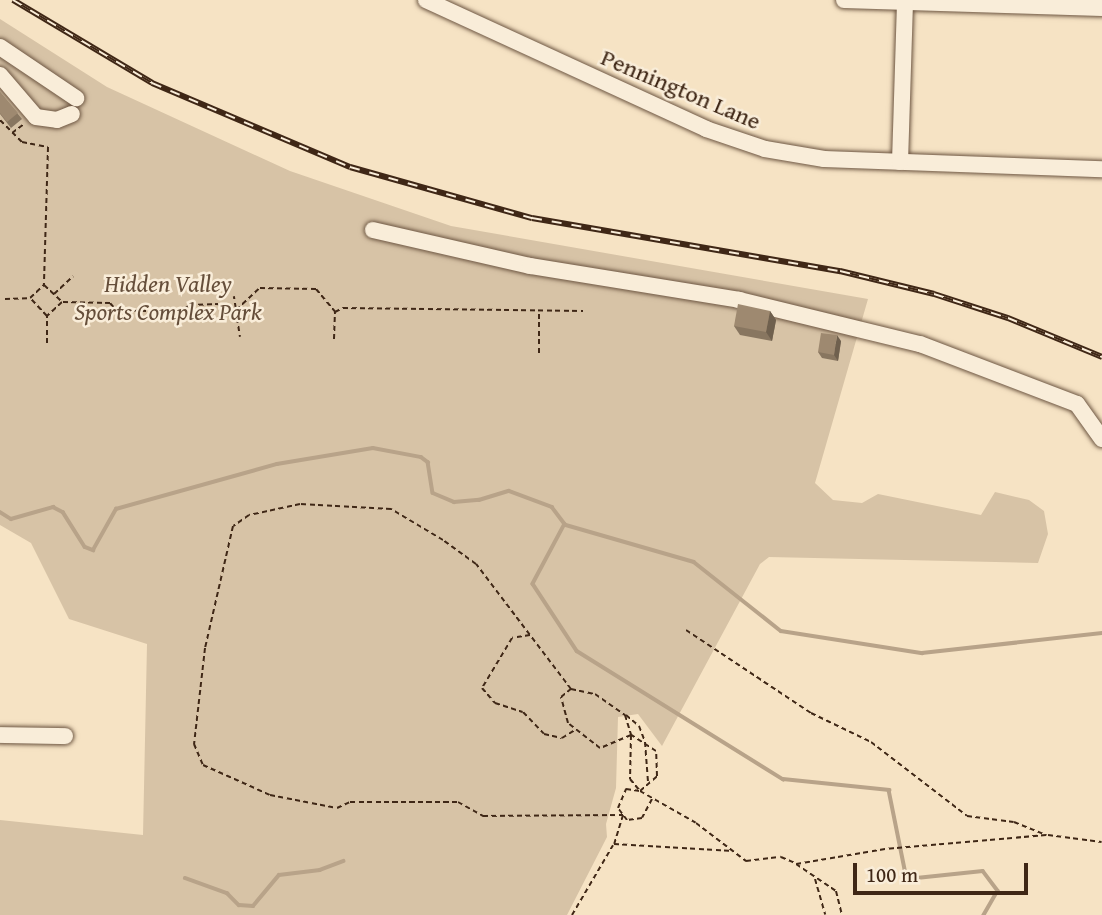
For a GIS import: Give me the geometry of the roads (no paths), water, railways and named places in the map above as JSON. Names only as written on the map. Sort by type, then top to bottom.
[{"type":"street","name":"Pennington Lane","points":[[426,0],[731,139],[796,156],[1102,169]]},
{"type":"street","points":[[844,0],[1102,8]]},
{"type":"street","points":[[900,162],[905,1]]},
{"type":"street","points":[[0,47],[74,106],[57,120],[36,117],[0,75]]},
{"type":"street","points":[[373,230],[530,266],[739,300],[919,344],[1077,404],[1102,439]]},
{"type":"street","points":[[0,735],[65,736]]},
{"type":"waterway","points":[[0,512],[11,519],[53,507],[63,512],[85,547],[93,550],[116,509],[277,464],[373,448],[421,457],[428,462],[433,493],[454,502],[479,500],[509,491],[552,507],[565,524],[533,584],[577,651],[783,779],[889,790],[907,879],[983,871],[998,891],[984,915]]},
{"type":"waterway","points":[[566,525],[694,562],[781,631],[922,653],[1102,633]]},
{"type":"waterway","points":[[185,878],[227,893],[239,905],[253,906],[279,875],[320,870],[343,861]]},
{"type":"railway","points":[[13,0],[152,83],[350,167],[532,218],[840,271],[934,294],[1008,318],[1102,357]]},
{"type":"park label","name":"Hidden Valley Sports Complex Park","points":[[168,298]]}]
